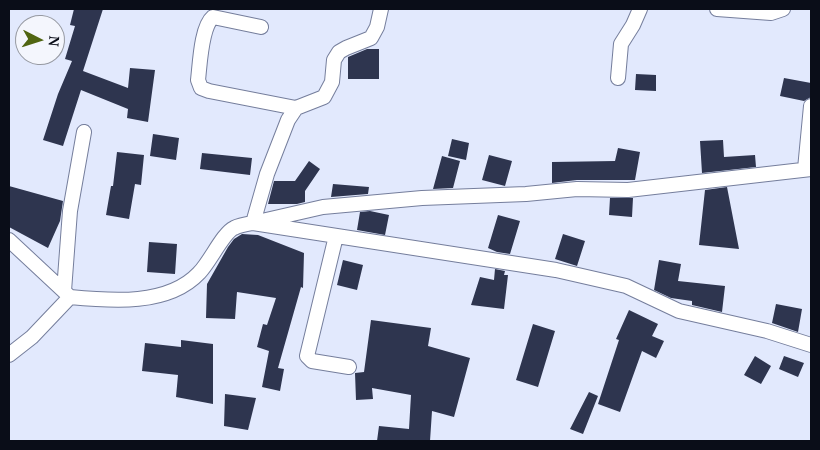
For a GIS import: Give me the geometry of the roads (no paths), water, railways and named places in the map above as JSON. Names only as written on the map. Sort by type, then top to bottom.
[{"type":"street","points":[[262,28],[213,18],[209,21],[205,30],[198,80],[201,88],[209,92],[296,108],[324,97],[332,82],[334,60],[339,52],[371,38],[378,27],[381,9]]},
{"type":"street","points":[[618,78],[621,44],[640,9]]},
{"type":"street","points":[[717,9],[771,14],[784,9]]},
{"type":"street","points":[[9,240],[67,294],[97,300],[138,299],[155,296],[181,286],[198,274],[212,256],[221,240],[232,228],[323,207],[422,198],[526,194],[577,189],[628,190],[808,169],[811,106]]},
{"type":"street","points":[[253,223],[267,174],[285,126],[296,108]]},
{"type":"street","points":[[9,355],[32,337],[67,294],[70,211],[84,132]]},
{"type":"street","points":[[253,223],[556,270],[626,286],[679,311],[767,330],[811,345]]},
{"type":"street","points":[[336,236],[307,356],[312,361],[349,367]]}]
